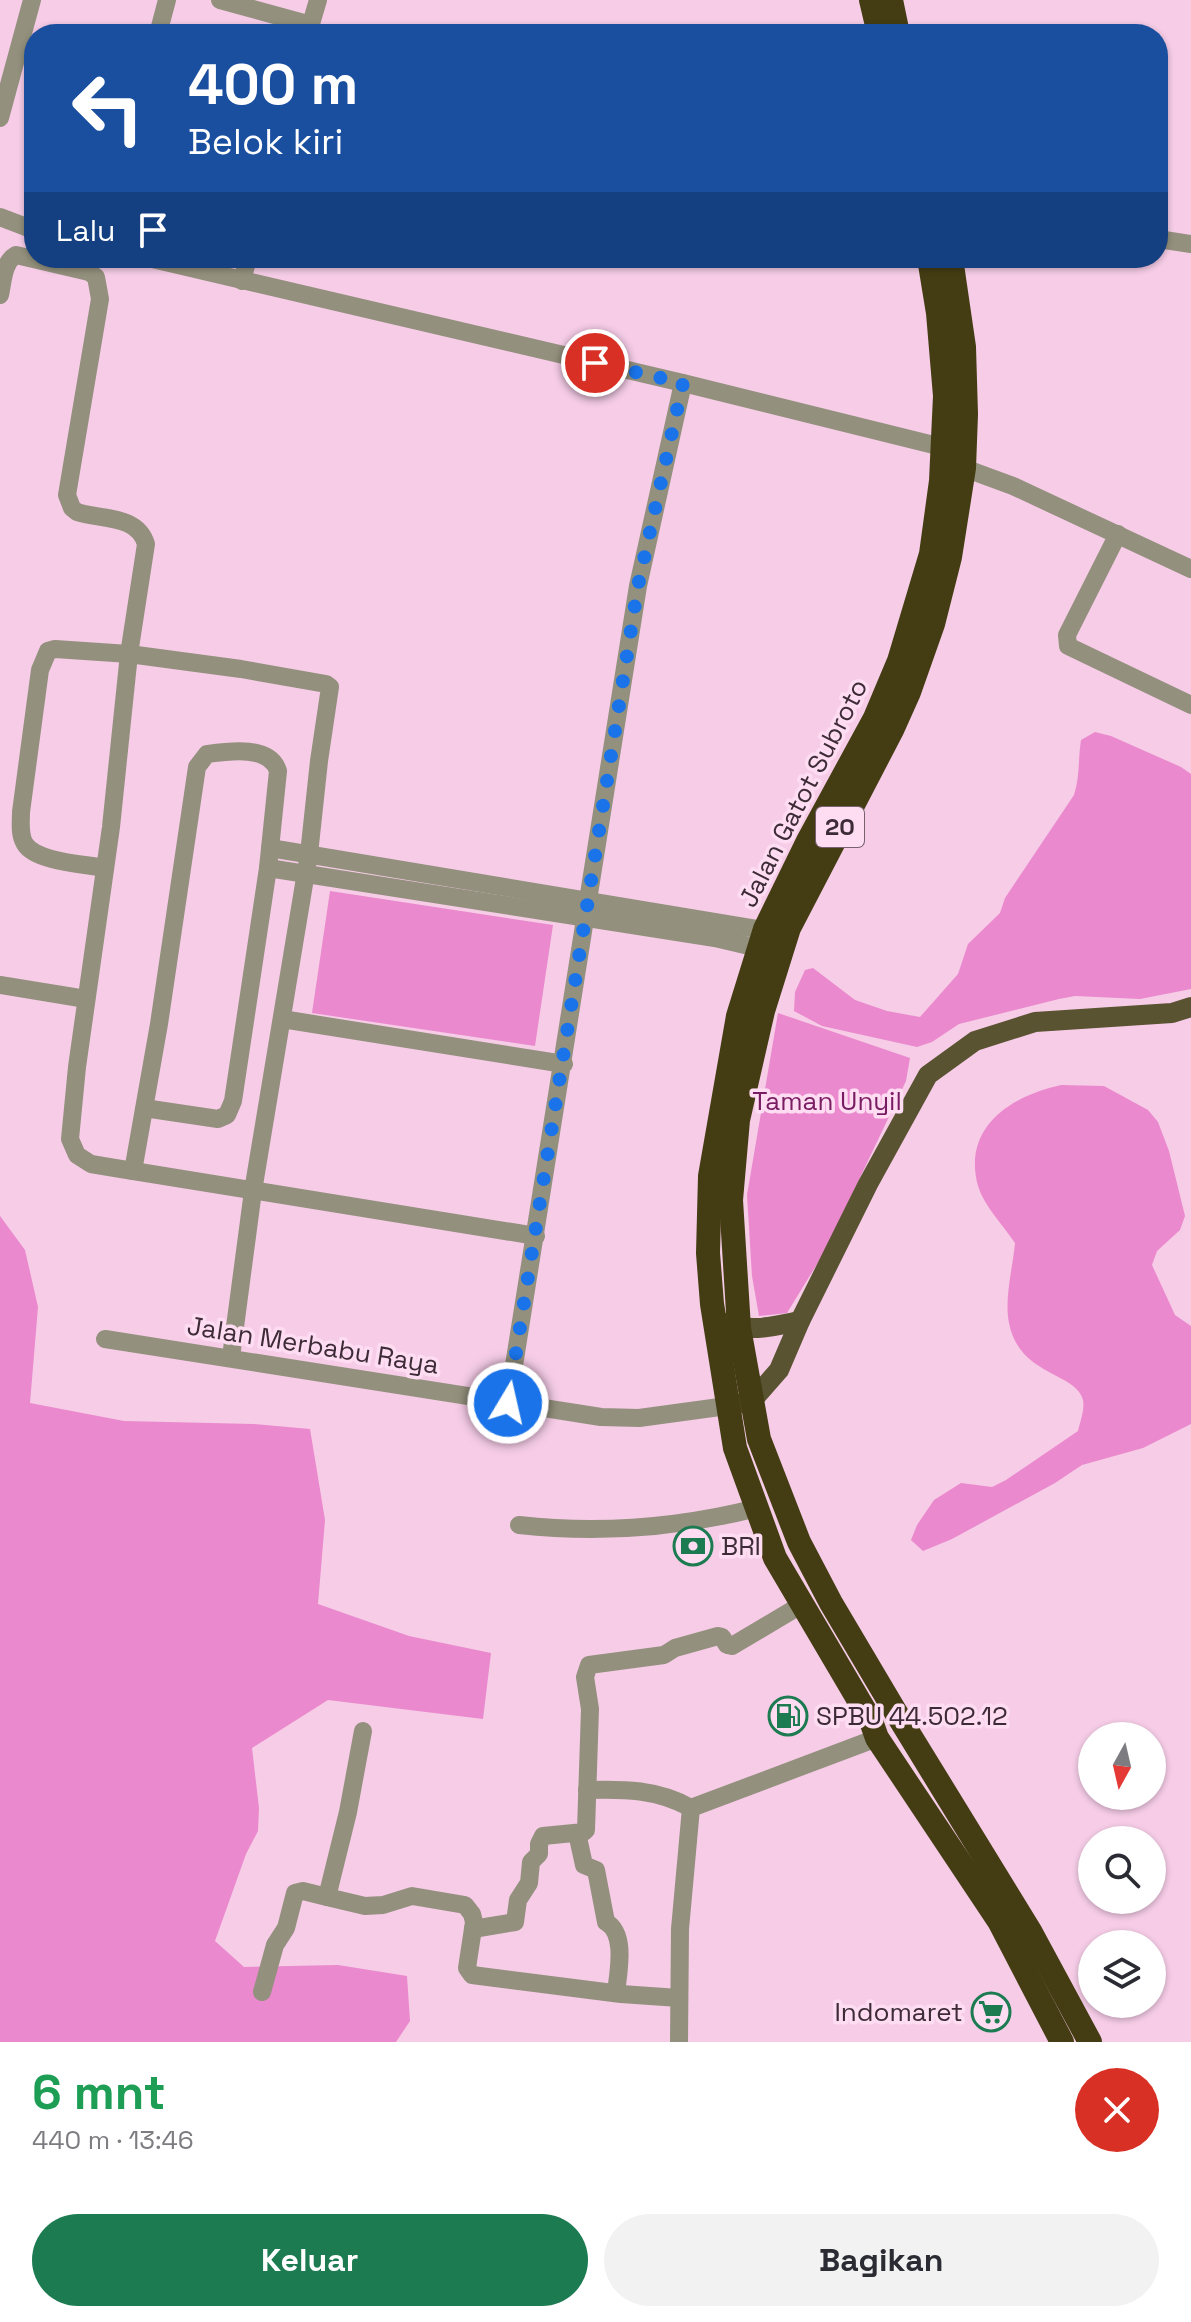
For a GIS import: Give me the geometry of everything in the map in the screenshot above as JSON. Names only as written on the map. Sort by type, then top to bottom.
[{"type":"highway","points":[[871,0],[877,24]]},
{"type":"highway","points":[[891,0],[896,24]]},
{"type":"highway","name":"Jalan Gatot Subroto","points":[[930,268],[945,396],[957,456]]},
{"type":"highway","name":"Jalan Gatot Subroto","points":[[952,268],[964,347],[966,414],[957,456],[950,557],[933,624],[892,730],[773,941],[738,1016],[710,1176],[708,1253],[712,1304],[739,1404],[759,1439],[799,1542],[831,1603],[1030,1931],[1090,2042]]},
{"type":"highway","name":"Jalan Gatot Subroto","points":[[757,1508],[735,1448],[739,1404],[739,1328],[731,1200],[738,1120],[763,1011],[773,941]]},
{"type":"highway","name":"20","points":[[757,1508],[775,1558],[801,1605],[871,1721],[877,1738],[999,1921],[1062,2042]]},
{"type":"main road","points":[[739,1404],[779,1370],[868,1184],[928,1075],[975,1041],[1035,1022],[1172,1013],[1191,1007]]},
{"type":"main road","points":[[712,1304],[724,1323],[739,1328],[763,1329],[800,1321]]},
{"type":"street","points":[[0,118],[6,70],[32,0]]},
{"type":"street","points":[[161,24],[167,0]]},
{"type":"street","points":[[220,0],[292,24]]},
{"type":"street","points":[[312,24],[318,0]]},
{"type":"street","points":[[0,217],[24,226]]},
{"type":"street","points":[[1168,241],[1191,244]]},
{"type":"street","points":[[0,295],[11,258],[16,255],[24,257]]},
{"type":"street","points":[[72,268],[89,272],[99,284],[100,299],[67,495],[77,512],[133,525],[146,544],[129,654],[70,1139],[77,1155],[91,1164],[536,1236]]},
{"type":"street","points":[[189,268],[863,426],[957,456],[1013,486],[1191,569]]},
{"type":"street","points":[[242,281],[245,268]]},
{"type":"street","points":[[508,1403],[638,586],[683,383]]},
{"type":"street","points":[[1118,534],[1066,642],[1068,646],[1191,705]]},
{"type":"street","points":[[105,868],[41,857],[31,852],[21,834],[21,812],[44,656],[48,651],[129,654],[241,669],[330,687],[309,854],[253,1191],[231,1357]]},
{"type":"street","points":[[133,1171],[144,1108],[159,1024],[197,767],[207,754],[268,756],[275,761],[278,771],[268,868],[235,1086],[227,1115],[218,1119],[144,1108]]},
{"type":"street","points":[[270,848],[715,938],[773,941]]},
{"type":"street","points":[[268,868],[305,875],[498,895]]},
{"type":"street","points":[[0,985],[86,999]]},
{"type":"street","points":[[282,1019],[564,1064]]},
{"type":"street","name":"Jalan Merbabu Raya","points":[[105,1339],[617,1418],[639,1418],[739,1404]]},
{"type":"street","points":[[519,1525],[623,1531],[713,1519],[757,1508]]},
{"type":"street","points":[[473,1929],[515,1922],[518,1900],[529,1883],[531,1862],[539,1854],[540,1839],[548,1834],[584,1832],[587,1828],[590,1709],[585,1677],[589,1665],[664,1655],[675,1648],[718,1636],[732,1646],[801,1605]]},
{"type":"street","points":[[327,1897],[348,1812],[363,1731]]},
{"type":"street","points":[[587,1790],[642,1790],[667,1796],[691,1808],[877,1738]]},
{"type":"street","points":[[679,2042],[680,1929],[691,1808]]},
{"type":"street","points":[[577,1833],[583,1862],[596,1870],[605,1919],[616,1930],[616,1993]]},
{"type":"street","points":[[262,1992],[277,1939],[286,1928],[295,1893],[303,1891],[365,1906],[383,1905],[412,1896],[469,1908],[473,1929],[467,1968],[472,1975],[679,1998]]},
{"type":"green space","points":[[1095,732],[1111,736],[1191,774],[1191,989],[1140,999],[1075,996],[1059,999],[959,1024],[932,1042],[917,1047],[822,1026],[794,1011],[795,992],[805,970],[813,968],[855,1000],[887,1011],[920,1017],[958,974],[968,944],[1000,913],[1005,898],[1074,795],[1081,740]]},
{"type":"green space","points":[[330,891],[553,925],[535,1046],[312,1013]]},
{"type":"green space","name":"Taman Unyil","points":[[778,1013],[910,1058],[906,1081],[825,1251],[787,1313],[759,1316],[752,1276],[747,1195]]},
{"type":"green space","points":[[1061,1085],[1104,1086],[1148,1110],[1158,1122],[1169,1151],[1185,1216],[1180,1230],[1157,1251],[1152,1265],[1175,1315],[1191,1326],[1191,1424],[1143,1448],[1082,1465],[952,1539],[923,1551],[911,1540],[934,1500],[961,1483],[992,1487],[1078,1431],[1083,1400],[1078,1391],[1035,1363],[1015,1340],[1009,1323],[1008,1303],[1015,1243],[981,1193],[975,1165],[977,1147],[984,1131],[995,1118],[1025,1097]]},
{"type":"green space","points":[[0,1216],[25,1250],[38,1307],[30,1403],[124,1421],[253,1424],[310,1429],[325,1520],[318,1604],[409,1636],[491,1653],[483,1719],[328,1700],[252,1748],[259,1808],[258,1831],[246,1854],[215,1941],[244,1967],[338,1965],[407,1976],[410,2021],[396,2042],[0,2042]]},
{"type":"place","name":"BRI","points":[[693,1546]]},
{"type":"place","name":"SPBU 44.502.12","points":[[788,1716]]},
{"type":"place","name":"Indomaret","points":[[991,2012]]},
{"type":"route","points":[[508,1403],[638,586],[683,383],[595,363]]}]
